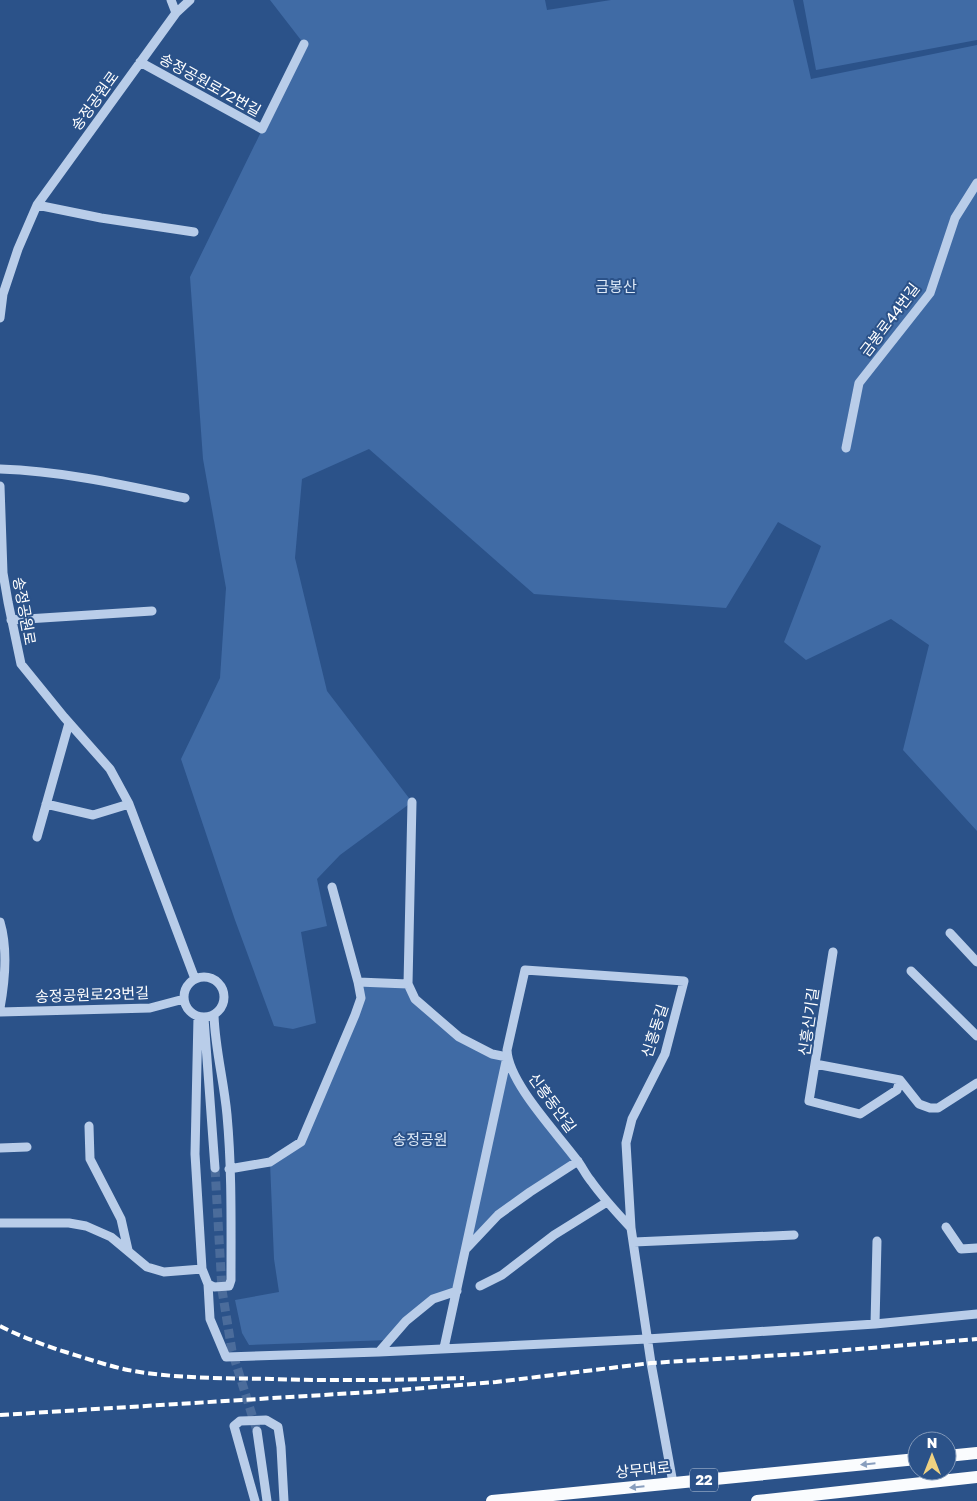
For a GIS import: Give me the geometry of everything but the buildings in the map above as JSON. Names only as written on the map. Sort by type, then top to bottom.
[{"type":"main road","points":[[957,1455],[977,1453]]},
{"type":"main road","name":"상무대로","points":[[492,1501],[907,1460]]},
{"type":"main road","points":[[757,1501],[853,1496],[977,1477]]},
{"type":"street","points":[[171,0],[176,14]]},
{"type":"street","name":"송정공원로","points":[[0,318],[3,294],[18,249],[37,205],[140,62],[176,14],[190,0]]},
{"type":"street","name":"송정공원로72번길","points":[[140,62],[262,129],[304,44]]},
{"type":"street","name":"금봉로44번길","points":[[846,448],[859,383],[930,293],[955,218],[977,183]]},
{"type":"street","points":[[37,205],[101,218],[194,232]]},
{"type":"street","points":[[0,469],[26,470],[84,478],[185,498]]},
{"type":"street","name":"송정공원로","points":[[0,486],[2,572],[21,664],[69,723],[110,768],[128,804],[195,979]]},
{"type":"street","points":[[11,620],[152,611]]},
{"type":"street","points":[[37,837],[69,723]]},
{"type":"street","points":[[412,802],[408,984],[415,1000],[459,1037],[492,1054],[507,1057],[444,1348]]},
{"type":"street","points":[[46,804],[93,815],[128,804]]},
{"type":"street","points":[[229,1169],[270,1162],[301,1142],[355,1015],[360,998],[358,982],[332,887]]},
{"type":"street","points":[[0,922],[4,944],[3,986],[0,1008]]},
{"type":"street","points":[[950,933],[977,962]]},
{"type":"street","name":"신흥신기길","points":[[833,952],[815,1064],[900,1080]]},
{"type":"street","name":"신흥동길","points":[[507,1057],[525,970],[684,981],[665,1054],[643,1095],[628,1132],[626,1153],[631,1228],[647,1338],[673,1483]]},
{"type":"street","points":[[911,971],[977,1036]]},
{"type":"street","points":[[211,978],[221,986],[224,993],[223,1006],[214,1015],[201,1017],[189,1011],[184,999],[187,986],[195,979],[211,978]]},
{"type":"street","points":[[358,982],[408,984]]},
{"type":"street","name":"송정공원로23번길","points":[[0,1012],[150,1008],[184,999]]},
{"type":"street","points":[[208,1284],[214,1287],[229,1286],[231,1280],[227,1114],[214,1015]]},
{"type":"street","points":[[201,1017],[215,1168]]},
{"type":"street","points":[[201,1017],[195,1154],[202,1269],[208,1284],[210,1319],[226,1357],[379,1352],[647,1338],[875,1324],[977,1314]]},
{"type":"street","name":"신흥동안길","points":[[507,1057],[522,1088],[607,1202],[631,1228]]},
{"type":"street","points":[[815,1064],[809,1101],[860,1114],[897,1090],[900,1080]]},
{"type":"street","points":[[900,1080],[919,1104],[930,1108],[938,1108],[977,1083]]},
{"type":"street","points":[[89,1126],[90,1159],[121,1219],[128,1250]]},
{"type":"street","points":[[0,1148],[27,1146]]},
{"type":"street","points":[[466,1249],[498,1216],[530,1192],[578,1161]]},
{"type":"street","points":[[480,1286],[502,1275],[554,1235],[607,1202]]},
{"type":"street","points":[[0,1223],[69,1223],[86,1226],[100,1231],[147,1266],[164,1272],[202,1269]]},
{"type":"street","points":[[946,1227],[961,1249],[977,1248]]},
{"type":"street","points":[[634,1242],[794,1235]]},
{"type":"street","points":[[875,1324],[877,1241]]},
{"type":"street","points":[[379,1352],[406,1321],[433,1299],[457,1291]]},
{"type":"street","points":[[255,1501],[234,1426],[240,1421],[266,1420],[278,1427],[284,1501]]},
{"type":"street","points":[[257,1431],[267,1501]]},
{"type":"green space","name":"금봉산","points":[[270,0],[545,0],[547,10],[611,0],[793,0],[811,79],[977,45],[977,831],[903,750],[929,645],[891,619],[806,660],[784,642],[821,546],[778,522],[726,608],[534,594],[369,449],[302,479],[295,558],[327,691],[412,802],[340,855],[317,879],[327,926],[301,932],[316,1023],[293,1029],[274,1026],[235,920],[181,759],[220,678],[226,588],[203,459],[190,277],[304,44]]},
{"type":"green space","points":[[803,0],[977,0],[977,40],[816,70]]},
{"type":"green space","name":"송정공원","points":[[358,982],[408,984],[415,999],[459,1037],[507,1057],[522,1089],[578,1161],[530,1192],[466,1249],[457,1291],[433,1299],[389,1340],[249,1345],[242,1333],[235,1300],[279,1292],[274,1259],[270,1162],[301,1141],[355,1015]]},
{"type":"tunnel","points":[[215,1168],[222,1290],[232,1351],[257,1431]]},
{"type":"railway","points":[[0,1326],[59,1350],[128,1370],[146,1373],[182,1377],[320,1380],[464,1378]]},
{"type":"railway","points":[[0,1415],[387,1391],[496,1382],[651,1363],[799,1354],[977,1339]]}]
